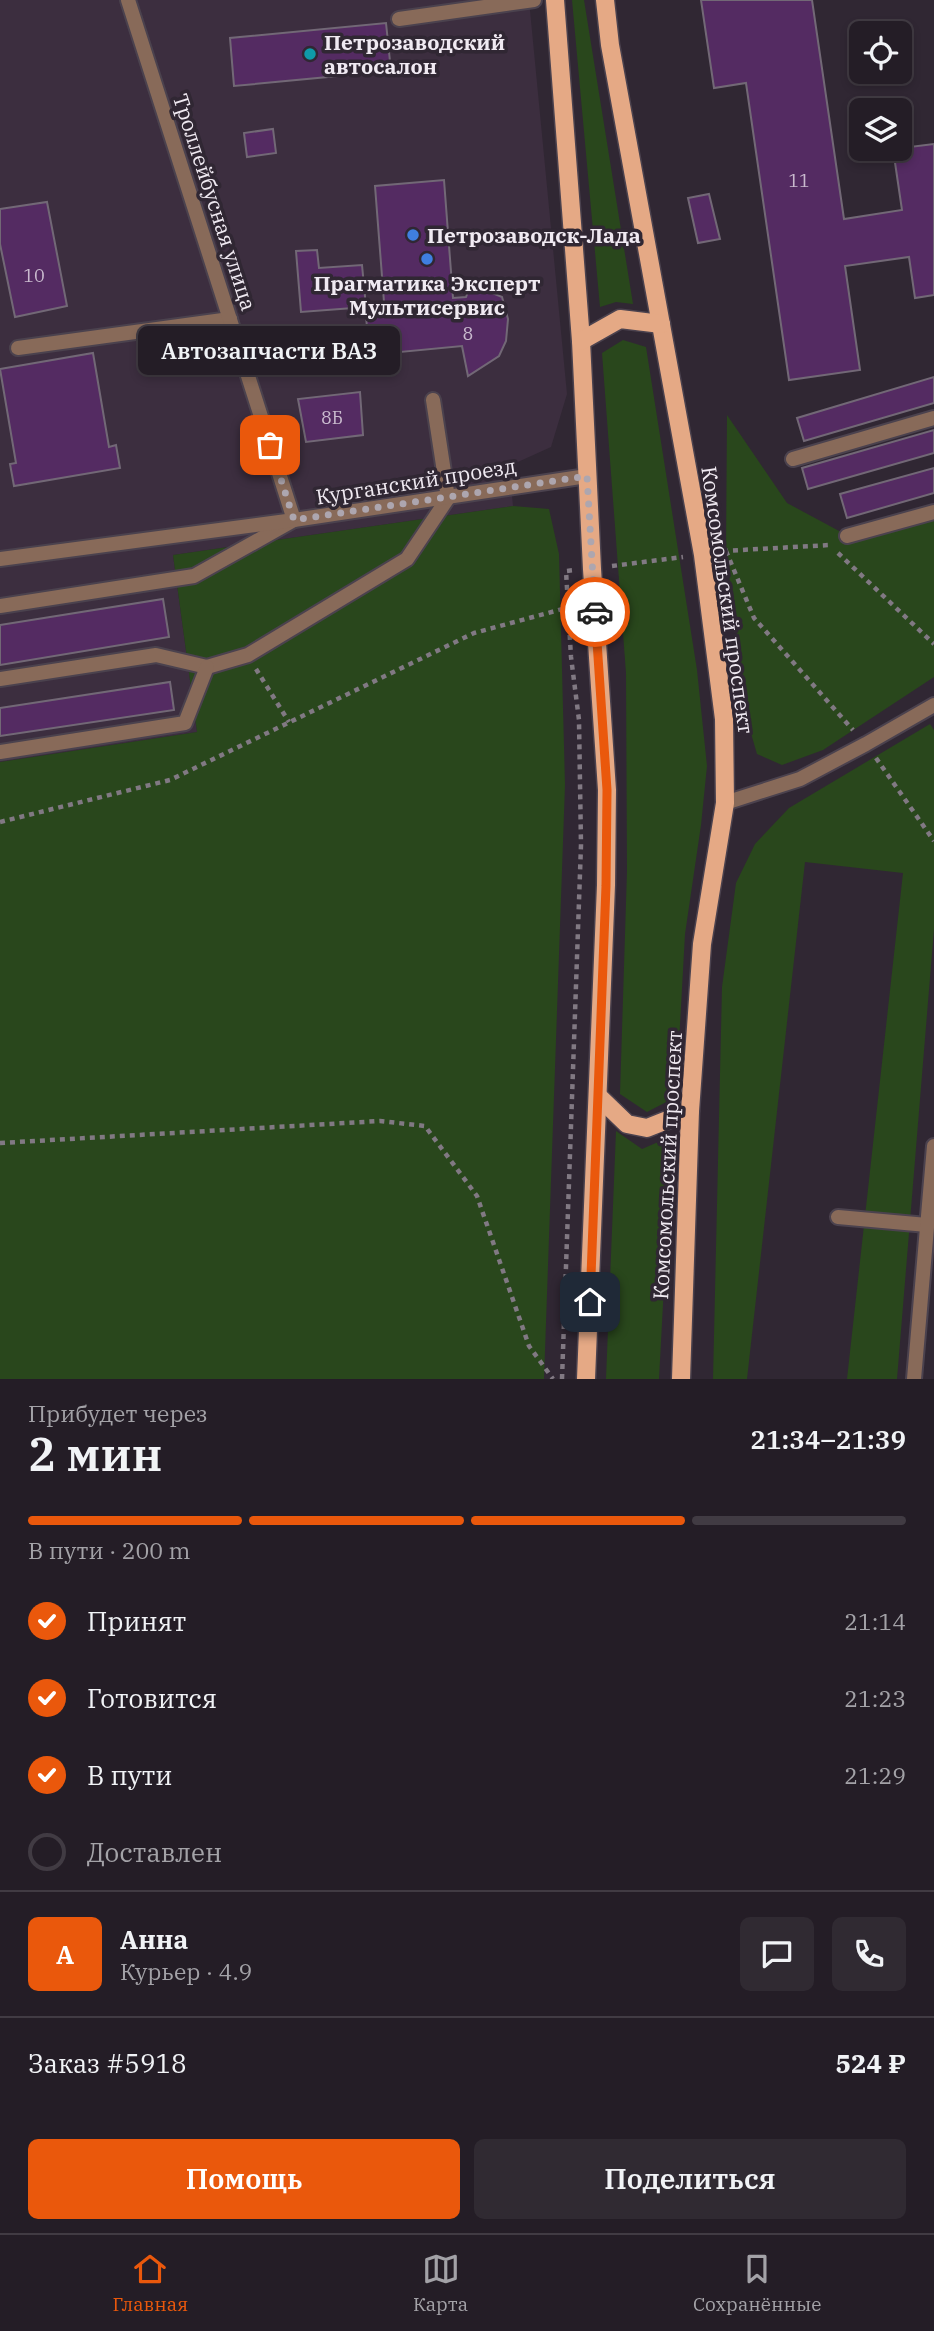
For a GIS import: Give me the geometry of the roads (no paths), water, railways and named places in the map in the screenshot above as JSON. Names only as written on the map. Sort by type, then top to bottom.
[{"type":"main road","points":[[555,0],[581,341],[592,569],[607,790],[606,899],[586,1379]]},
{"type":"main road","name":"Комсомольский проспект","points":[[605,0],[613,58],[703,555],[724,719],[725,803],[702,944],[690,1111],[681,1379]]},
{"type":"main road","points":[[581,341],[620,319],[661,324]]},
{"type":"main road","points":[[598,1096],[627,1124],[647,1128],[690,1111]]},
{"type":"street","name":"Троллейбусная улица","points":[[128,0],[294,520]]},
{"type":"street","points":[[399,19],[534,0]]},
{"type":"street","points":[[18,348],[230,319]]},
{"type":"street","points":[[0,679],[156,655],[207,667],[248,655],[407,559],[448,498],[433,400]]},
{"type":"street","points":[[793,459],[934,418]]},
{"type":"street","name":"Курганский проезд","points":[[0,559],[294,520],[587,476]]},
{"type":"street","points":[[847,536],[934,512]]},
{"type":"street","points":[[0,606],[194,576],[294,520]]},
{"type":"street","points":[[0,752],[185,723],[207,667]]},
{"type":"street","points":[[725,803],[800,779],[934,705]]},
{"type":"street","points":[[914,1379],[934,1152]]},
{"type":"street","points":[[838,1217],[927,1225]]},
{"type":"street","points":[[919,1330],[934,1323]]},
{"type":"place","name":"Петрозаводский автосалон","points":[[310,54]]},
{"type":"place","name":"Петрозаводск-Лада","points":[[413,235]]},
{"type":"place","name":"Прагматика Эксперт Мультисервис","points":[[427,259]]},
{"type":"place","name":"Автозапчасти ВАЗ","points":[[270,445]]}]
